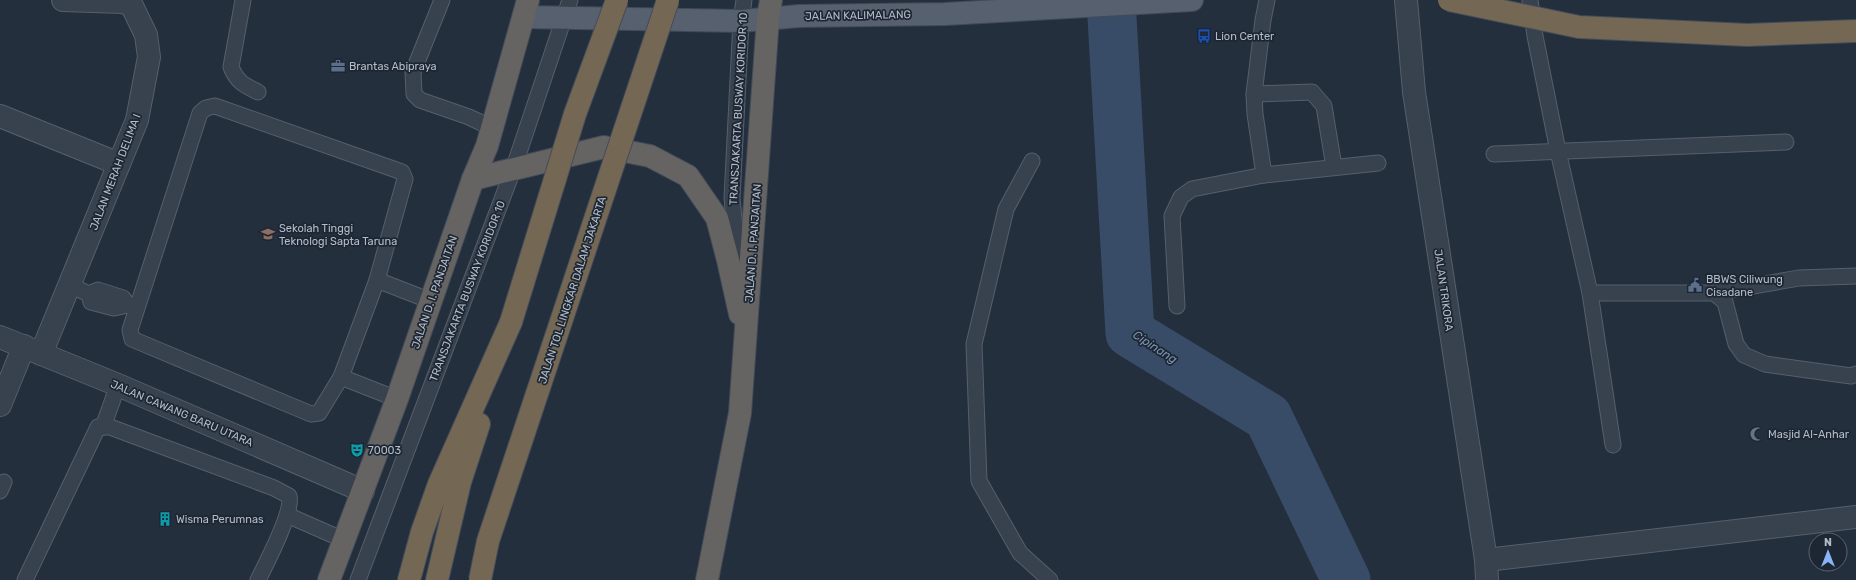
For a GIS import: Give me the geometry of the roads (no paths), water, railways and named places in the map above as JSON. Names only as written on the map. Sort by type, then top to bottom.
[{"type":"highway","points":[[437,580],[460,482],[575,114],[617,0]]},
{"type":"highway","name":"JALAN TOL LINGKAR DALAM JAKARTA","points":[[480,580],[488,541],[668,0]]},
{"type":"highway","points":[[1449,0],[1579,27],[1747,35],[1856,31]]},
{"type":"highway","name":"JALAN D. I. PANJAITAN","points":[[329,580],[397,400],[492,128],[526,8]]},
{"type":"highway","name":"JALAN D. I. PANJAITAN","points":[[707,580],[740,413],[770,9]]},
{"type":"highway","points":[[473,180],[604,147],[650,156],[688,176],[717,218],[745,337]]},
{"type":"highway","points":[[409,580],[422,532],[439,484],[511,322]]},
{"type":"main road","name":"JALAN KALIMALANG","points":[[526,8],[567,9],[741,21],[770,9],[799,16],[945,7],[1059,9],[1184,1]]},
{"type":"street","name":"JALAN MERAH DELIMA I","points":[[0,405],[69,285],[137,120],[149,57],[146,35],[132,6],[124,2],[63,0]]},
{"type":"street","name":"JALAN TRIKORA","points":[[1406,0],[1414,92],[1486,570]]},
{"type":"street","points":[[0,116],[119,164]]},
{"type":"street","name":"JALAN CAWANG BARU UTARA","points":[[0,337],[118,385],[362,491]]},
{"type":"street","points":[[1486,570],[1856,517]]},
{"type":"lane","points":[[243,0],[231,67],[235,77],[245,86],[258,92]]},
{"type":"lane","points":[[442,0],[413,72],[414,94],[420,100],[469,117],[492,128]]},
{"type":"lane","name":"TRANSJAKARTA BUSWAY KORIDOR 10","points":[[744,0],[741,21],[732,198],[745,337]]},
{"type":"lane","points":[[1264,174],[1254,114],[1254,94],[1263,20],[1267,0]]},
{"type":"lane","points":[[1530,0],[1535,36],[1558,151],[1590,293],[1613,445]]},
{"type":"lane","name":"TRANSJAKARTA BUSWAY KORIDOR 10","points":[[358,580],[513,170],[567,9]]},
{"type":"lane","points":[[1254,94],[1312,92],[1324,106],[1334,167]]},
{"type":"lane","points":[[214,106],[402,172],[404,179],[376,280],[341,377],[319,413],[311,414],[135,342],[132,339],[130,330],[133,307],[200,113],[206,108],[214,106]]},
{"type":"lane","points":[[1494,154],[1786,142]]},
{"type":"lane","points":[[1032,160],[1006,209],[974,344],[979,481],[1020,553],[1050,580]]},
{"type":"lane","points":[[1177,306],[1172,216],[1182,198],[1192,189],[1264,174],[1378,163]]},
{"type":"lane","points":[[1590,293],[1714,293],[1799,278],[1856,276]]},
{"type":"lane","points":[[376,280],[431,301]]},
{"type":"lane","points":[[69,285],[89,294],[91,302],[114,308],[133,307]]},
{"type":"lane","points":[[1714,293],[1725,302],[1736,344],[1744,355],[1765,364],[1851,376],[1856,374]]},
{"type":"lane","points":[[341,377],[397,400]]},
{"type":"lane","points":[[103,426],[118,385]]},
{"type":"lane","points":[[25,580],[86,454],[94,432],[98,427],[103,426],[110,426],[274,488],[289,497],[290,501],[287,515],[258,580]]},
{"type":"lane","points":[[287,515],[344,540]]},
{"type":"waterway","name":"Cipinang","points":[[1111,0],[1130,333],[1268,417],[1346,580]]},
{"type":"place","name":"Lion Center","points":[[1204,36]]},
{"type":"place","name":"Brantas Abipraya","points":[[338,66]]},
{"type":"place","name":"Sekolah Tinggi Teknologi Sapta Taruna","points":[[268,234]]},
{"type":"place","name":"BBWS Ciliwung Cisadane","points":[[1695,285]]},
{"type":"place","name":"Masjid Al-Anhar","points":[[1757,434]]},
{"type":"place","name":"70003","points":[[357,450]]},
{"type":"place","name":"Wisma Perumnas","points":[[165,519]]}]
